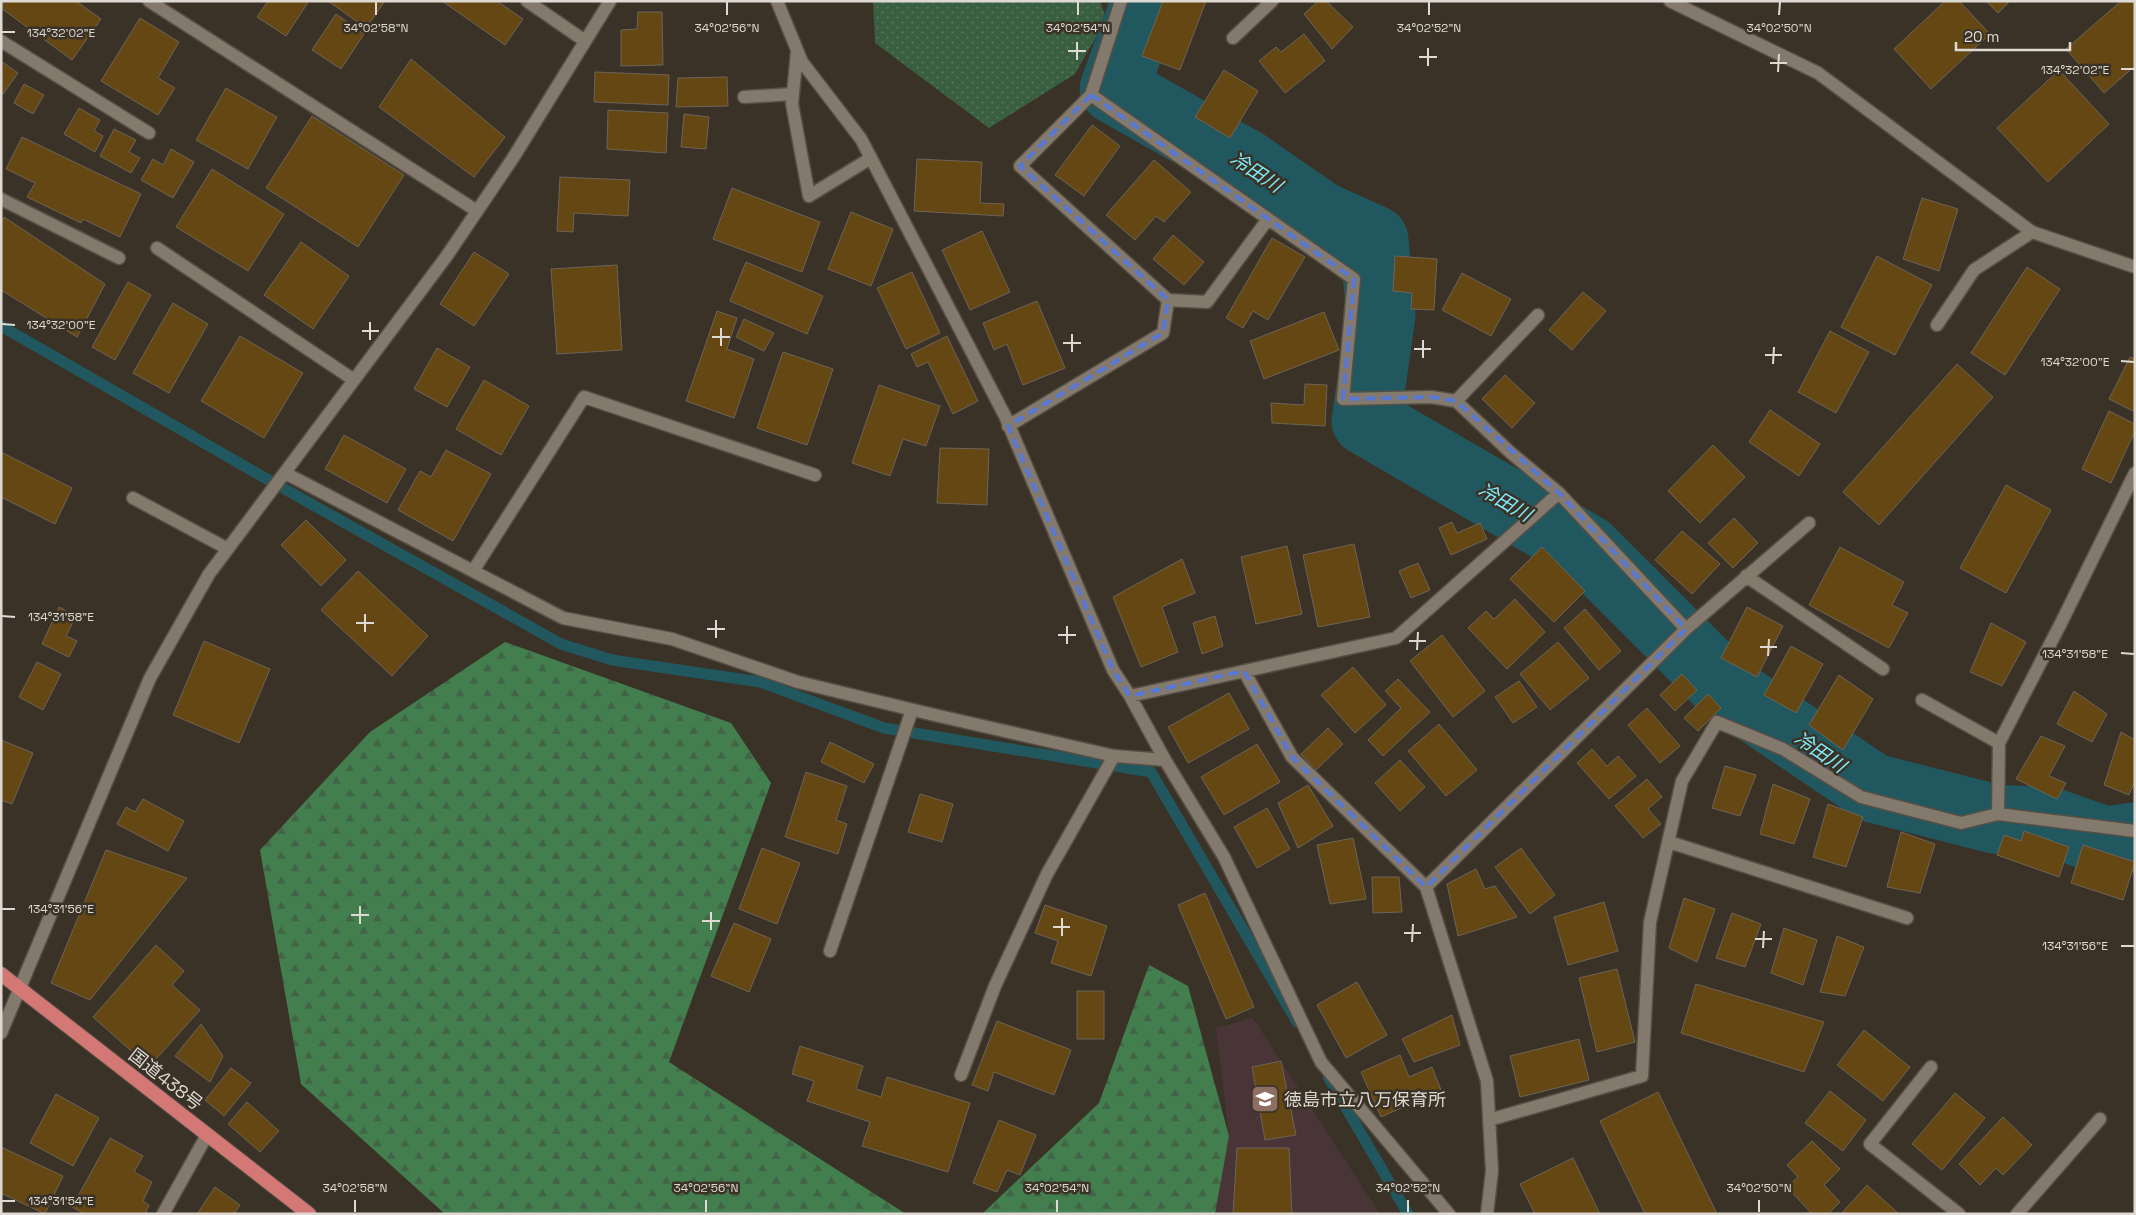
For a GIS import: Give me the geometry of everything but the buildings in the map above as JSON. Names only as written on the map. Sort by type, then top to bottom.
[{"type":"highway","name":"国道438号","points":[[1,974],[309,1214]]},
{"type":"street","points":[[149,1],[477,211]]},
{"type":"street","points":[[527,1],[585,41]]},
{"type":"street","points":[[1,1033],[150,678],[209,574],[446,257],[610,1]]},
{"type":"street","points":[[777,1],[802,62],[861,139],[871,158],[1008,426],[1113,670],[1224,857],[1321,1062],[1449,1214]]},
{"type":"street","points":[[1121,1],[1091,95],[1020,166],[1168,300],[1207,302],[1268,219]]},
{"type":"street","points":[[1233,38],[1272,1]]},
{"type":"street","points":[[1676,3],[1818,73],[2032,232],[2135,267]]},
{"type":"street","points":[[1,41],[149,132]]},
{"type":"street","points":[[797,50],[792,104],[809,196],[871,158]]},
{"type":"street","points":[[744,97],[793,94]]},
{"type":"street","points":[[1091,95],[1354,279],[1343,399],[1431,397],[1456,401],[1511,453],[1559,493],[1686,629]]},
{"type":"street","points":[[1,199],[119,258]]},
{"type":"street","points":[[1936,325],[1974,270],[2032,232]]},
{"type":"street","points":[[157,248],[354,380]]},
{"type":"street","points":[[1008,426],[1163,333],[1168,300]]},
{"type":"street","points":[[1456,401],[1538,314]]},
{"type":"street","points":[[473,571],[584,397],[815,475]]},
{"type":"street","points":[[285,473],[563,618],[672,639],[798,682],[912,710],[1114,756],[1165,760]]},
{"type":"street","points":[[1998,814],[1999,743],[2062,623],[2135,474]]},
{"type":"street","points":[[1130,696],[1396,638],[1559,493]]},
{"type":"street","points":[[133,498],[228,549]]},
{"type":"street","points":[[1426,887],[1686,629],[1809,523]]},
{"type":"street","points":[[1746,576],[1882,669]]},
{"type":"street","points":[[1244,671],[1292,757],[1426,887],[1487,1081],[1492,1171],[1487,1214]]},
{"type":"street","points":[[1922,700],[1999,743]]},
{"type":"street","points":[[830,951],[912,710]]},
{"type":"street","points":[[1489,1120],[1642,1076],[1650,922],[1682,781],[1717,722],[1783,749],[1861,796],[1961,823],[1998,814],[2135,831]]},
{"type":"street","points":[[961,1075],[995,986],[1047,874],[1114,756]]},
{"type":"street","points":[[1668,842],[1907,918]]},
{"type":"street","points":[[1930,1067],[1870,1144],[1959,1214]]},
{"type":"street","points":[[2017,1214],[2100,1119]]},
{"type":"street","points":[[163,1214],[207,1135]]},
{"type":"highlighted area","points":[[1091,95],[1354,279],[1343,399],[1431,397],[1456,401],[1559,493],[1686,629],[1426,887],[1292,757],[1244,671],[1130,696],[1113,670],[1008,426],[1163,333],[1168,300],[1020,166]]},
{"type":"shaded area","name":"徳島市立八万保育所","points":[[1253,1018],[1380,1214],[1215,1214],[1229,1136],[1216,1028]]},
{"type":"green space","points":[[873,1],[1100,1],[1106,19],[1075,74],[989,128],[875,43]]},
{"type":"green space","points":[[505,642],[731,723],[771,783],[669,1062],[906,1214],[445,1214],[301,1084],[260,850],[370,732]]},
{"type":"green space","points":[[1149,965],[1188,986],[1229,1136],[1215,1214],[982,1214],[1099,1103]]},
{"type":"waterway","name":"冷田川","points":[[1146,1],[1114,89],[1246,164],[1321,216],[1374,240],[1381,315],[1366,421],[1587,549],[1729,691],[1873,788],[1995,819],[2051,822],[2105,841],[2135,837]]},
{"type":"waterway","points":[[1,326],[272,482],[561,644],[612,660],[760,682],[884,728],[1151,772],[1297,1022]]},
{"type":"waterway","points":[[1328,1077],[1408,1214]]},
{"type":"place","name":"徳島市立八万保育所","points":[[1265,1099]]}]
